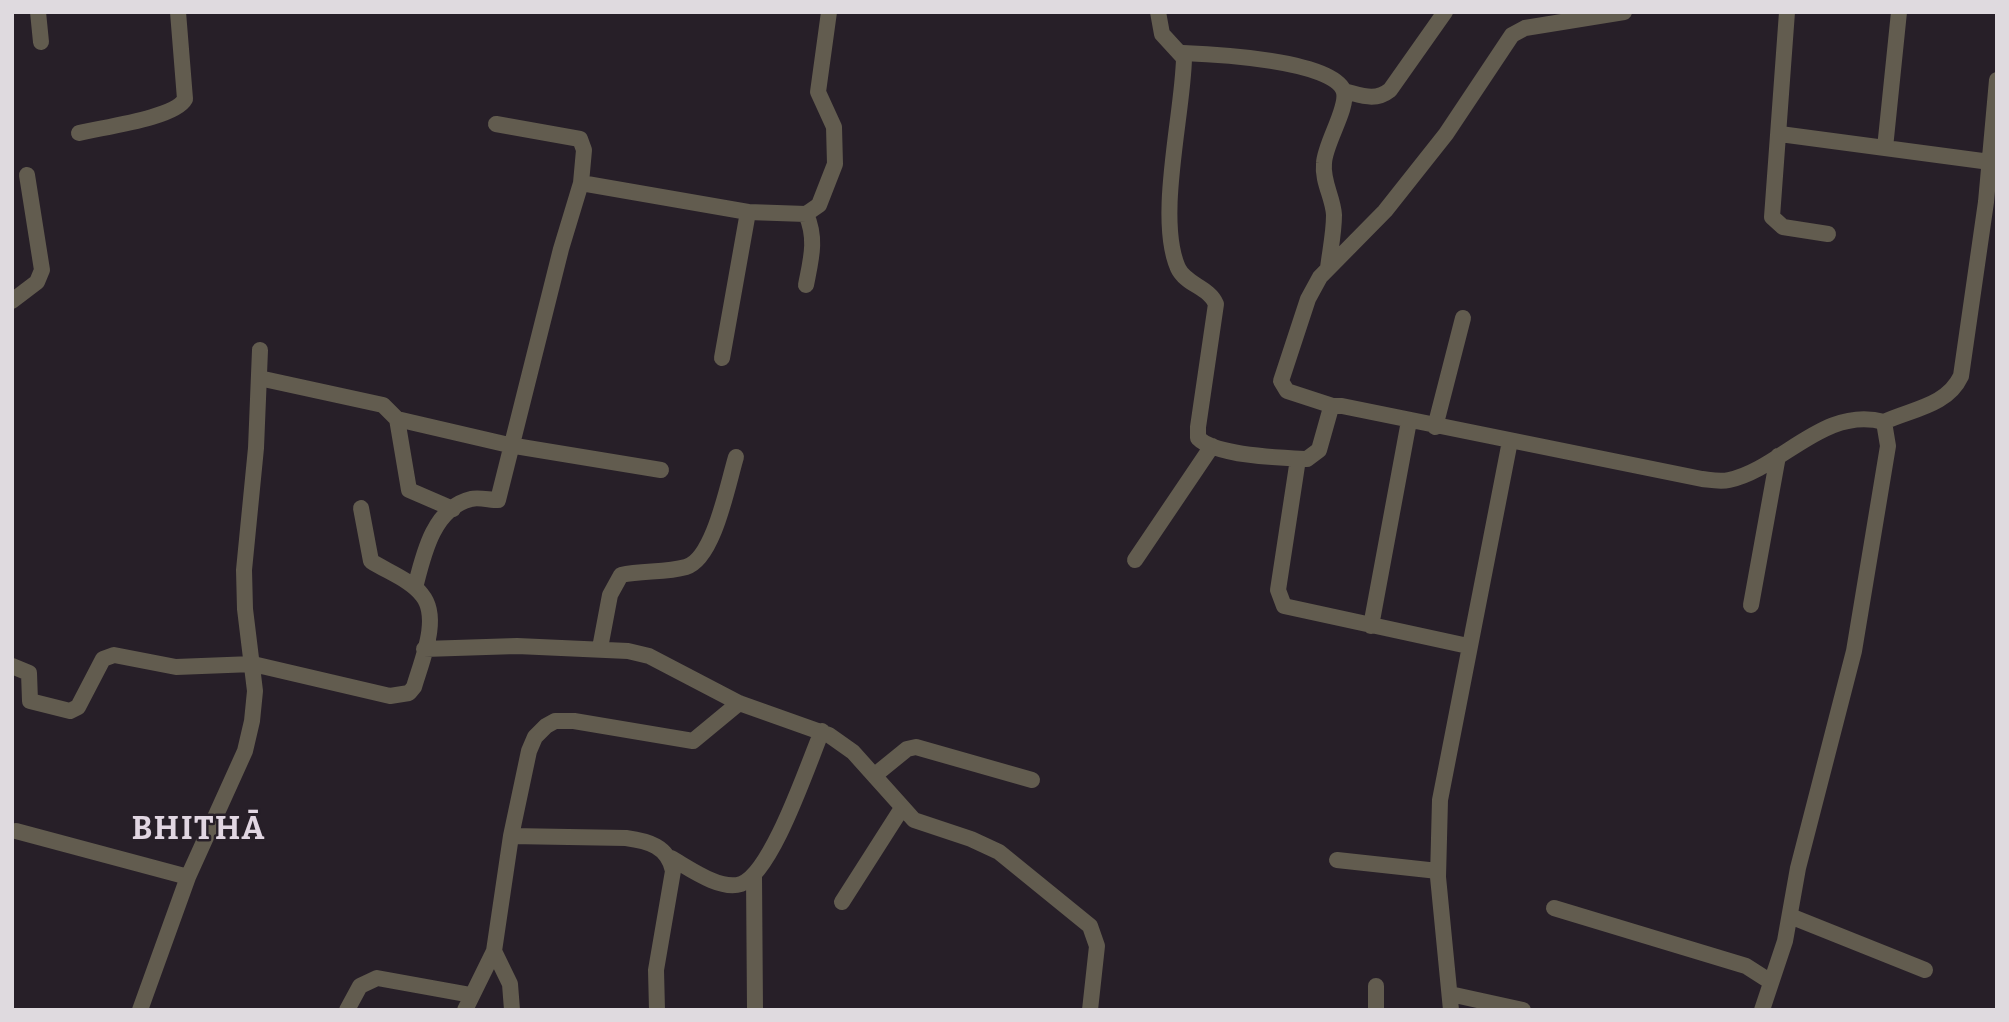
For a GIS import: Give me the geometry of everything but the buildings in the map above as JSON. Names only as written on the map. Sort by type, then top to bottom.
[{"type":"street","points":[[38,12],[41,42]]},
{"type":"street","points":[[79,133],[165,113],[182,105],[185,99],[178,12]]},
{"type":"street","points":[[581,183],[748,212],[806,214],[819,205],[835,164],[834,127],[818,92],[829,12]]},
{"type":"street","points":[[1158,12],[1175,47],[1170,211],[1178,269],[1186,280],[1212,296],[1216,304],[1198,438],[1212,446],[1298,459],[1314,457],[1320,450],[1327,417],[1333,406]]},
{"type":"street","points":[[1344,92],[1372,98],[1390,90],[1445,12]]},
{"type":"street","points":[[1624,12],[1525,29],[1512,35],[1446,134],[1385,211],[1328,268],[1308,299],[1280,381],[1287,391],[1333,406],[1352,407],[1436,427],[1714,481],[1735,478],[1778,456],[1816,431],[1852,422],[1884,422],[1945,399],[1955,390],[1961,376],[1989,245],[1990,162],[1997,80]]},
{"type":"street","points":[[1787,12],[1772,217],[1783,227],[1828,234]]},
{"type":"street","points":[[1885,148],[1899,12]]},
{"type":"street","points":[[1175,47],[1275,61],[1314,71],[1339,84],[1344,92],[1343,102],[1325,152],[1324,167],[1334,215],[1328,268]]},
{"type":"street","points":[[415,588],[430,536],[453,509],[471,499],[498,500],[581,183],[584,150],[580,139],[496,124]]},
{"type":"street","points":[[1780,134],[1990,162]]},
{"type":"street","points":[[12,301],[37,282],[42,270],[27,175]]},
{"type":"street","points":[[722,358],[748,212]]},
{"type":"street","points":[[806,214],[813,231],[814,244],[806,285]]},
{"type":"street","points":[[1436,427],[1463,318]]},
{"type":"street","points":[[141,1010],[188,877],[245,751],[255,691],[245,609],[244,570],[260,350]]},
{"type":"street","points":[[259,378],[383,405],[397,419],[512,444],[661,470]]},
{"type":"street","points":[[397,419],[409,490],[453,509]]},
{"type":"street","points":[[1371,626],[1409,421]]},
{"type":"street","points":[[1762,1010],[1790,916],[1798,868],[1854,651],[1888,446],[1884,422]]},
{"type":"street","points":[[1510,441],[1440,800],[1438,871],[1450,1002],[1523,1010]]},
{"type":"street","points":[[1135,561],[1212,446]]},
{"type":"street","points":[[1751,605],[1778,456]]},
{"type":"street","points":[[600,648],[610,595],[621,575],[688,567],[699,561],[716,524],[736,457]]},
{"type":"street","points":[[1298,459],[1279,600],[1291,608],[1468,646]]},
{"type":"street","points":[[12,666],[29,673],[30,701],[69,711],[78,707],[108,656],[176,667],[253,664],[400,697],[414,687],[430,622],[424,596],[371,561],[361,508]]},
{"type":"street","points":[[424,649],[504,646],[600,648],[649,656],[739,703],[822,731],[853,752],[902,808],[925,826],[971,839],[999,852],[1090,926],[1097,946],[1090,1010]]},
{"type":"street","points":[[347,1010],[360,986],[377,978],[468,1002],[494,951],[524,767],[535,737],[546,726],[555,721],[574,721],[693,741],[739,703]]},
{"type":"street","points":[[511,836],[626,838],[644,841],[661,848],[671,858],[727,885],[740,884],[754,876],[775,844],[822,731]]},
{"type":"street","points":[[875,775],[907,749],[916,747],[1032,780]]},
{"type":"street","points":[[842,902],[902,808]]},
{"type":"street","points":[[16,831],[188,877]]},
{"type":"street","points":[[657,1010],[656,970],[673,871],[671,858]]},
{"type":"street","points":[[1337,860],[1438,871]]},
{"type":"street","points":[[754,876],[755,1010]]},
{"type":"street","points":[[1554,908],[1746,967],[1772,982]]},
{"type":"street","points":[[1790,916],[1925,970]]},
{"type":"street","points":[[494,951],[510,984],[512,1010]]},
{"type":"street","points":[[1376,986],[1376,1010]]},
{"type":"district","name":"BHITHĀ","points":[[199,830]]}]
